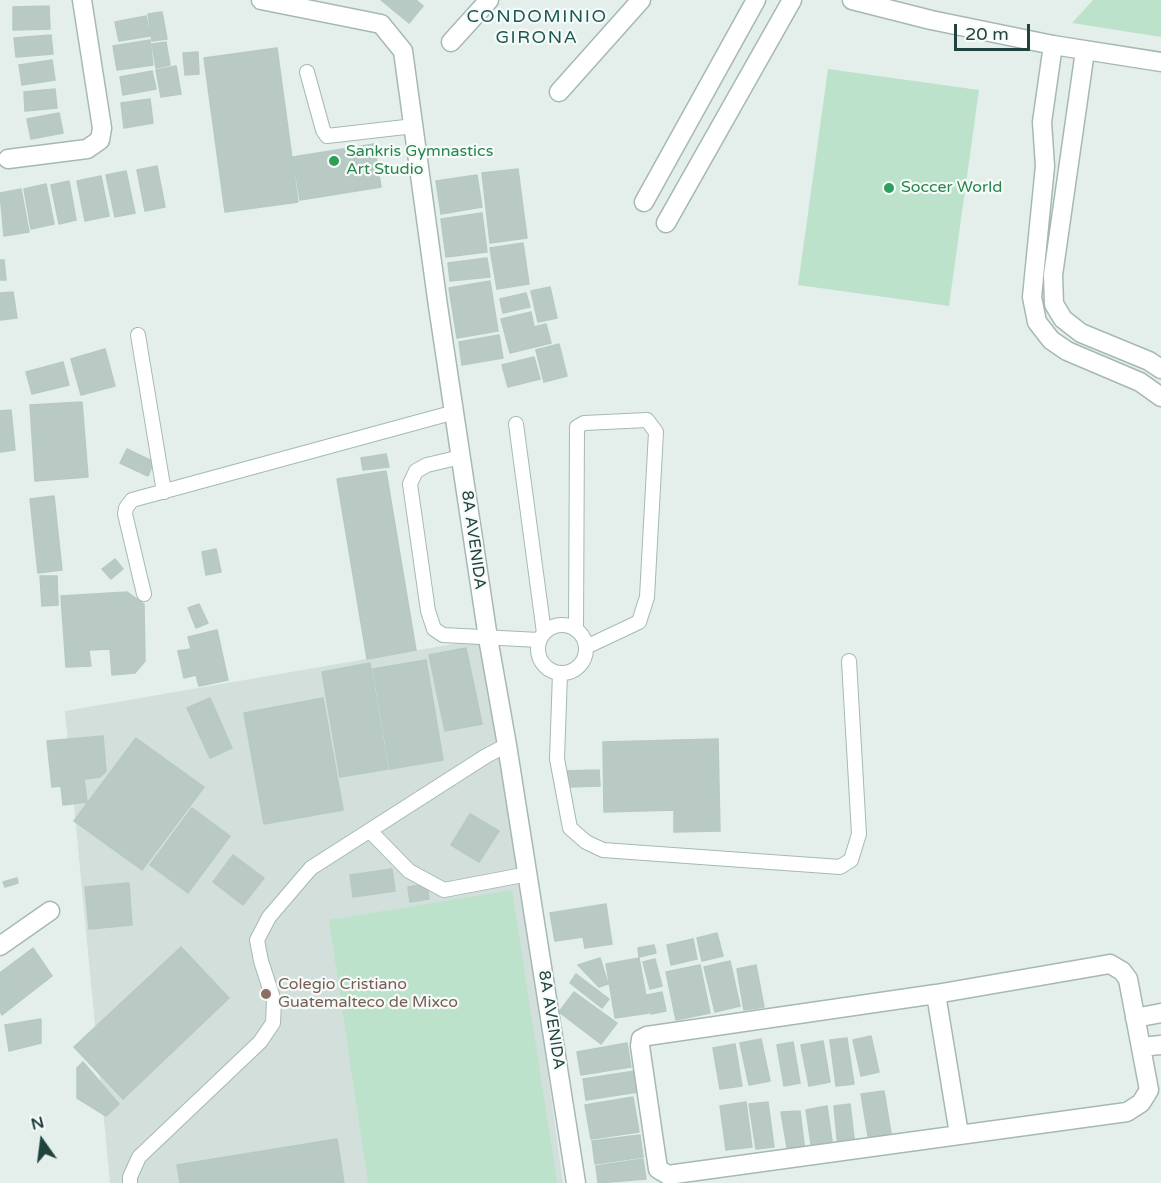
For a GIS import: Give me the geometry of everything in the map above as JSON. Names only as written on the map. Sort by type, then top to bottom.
[{"type":"street","points":[[8,159],[87,149],[100,140],[102,128],[82,0]]},
{"type":"street","name":"8A AVENIDA","points":[[261,0],[381,24],[403,51],[438,306],[488,638],[528,874],[576,1183]]},
{"type":"street","points":[[451,42],[489,0]]},
{"type":"street","points":[[559,92],[641,0]]},
{"type":"street","points":[[644,202],[756,0]]},
{"type":"street","points":[[666,223],[792,0]]},
{"type":"street","points":[[852,0],[931,20],[1053,45],[1161,62]]},
{"type":"street","points":[[1053,45],[1042,123],[1046,166],[1032,297],[1037,322],[1051,340],[1067,351],[1140,382],[1161,397]]},
{"type":"street","points":[[1084,51],[1053,275],[1054,304],[1063,319],[1081,333],[1149,361],[1161,369]]},
{"type":"street","points":[[1042,123],[1072,133]]},
{"type":"street","points":[[0,946],[50,911]]},
{"type":"street","points":[[1110,964],[1122,971],[1128,980],[1135,1018],[1149,1090],[1142,1103],[1127,1112],[668,1175],[658,1169],[640,1046],[641,1039],[647,1036],[936,994],[1110,964]]},
{"type":"street","points":[[936,994],[959,1134]]},
{"type":"street","points":[[1135,1018],[1161,1013]]},
{"type":"street","points":[[1141,1047],[1161,1045]]},
{"type":"lane","points":[[307,72],[323,130],[327,136],[414,126]]},
{"type":"lane","points":[[138,335],[164,492]]},
{"type":"lane","points":[[144,594],[126,508],[132,500],[455,412]]},
{"type":"lane","points":[[516,424],[541,636],[538,655],[541,662],[553,672],[560,673],[576,669],[585,656],[586,647],[576,630],[577,427],[584,423],[646,420],[656,432],[647,597],[639,622],[586,647]]},
{"type":"lane","points":[[461,457],[426,465],[417,471],[410,484],[428,610],[434,629],[443,635],[488,638],[541,636],[556,626],[576,630]]},
{"type":"lane","points":[[560,673],[557,759],[570,828],[586,842],[603,850],[840,867],[851,861],[859,834],[849,661]]},
{"type":"lane","points":[[130,1183],[130,1177],[139,1157],[260,1042],[273,1023],[274,1001],[257,940],[269,916],[311,868],[486,756],[507,746]]},
{"type":"lane","points":[[370,831],[409,871],[444,890],[528,874]]},
{"type":"shaded area","points":[[488,638],[563,1183],[110,1183],[65,711]]},
{"type":"green space","points":[[1093,0],[1161,0],[1161,37],[1072,23]]},
{"type":"green space","name":"Soccer World","points":[[828,69],[979,90],[949,306],[798,285]]},
{"type":"green space","points":[[512,890],[557,1183],[368,1183],[329,920]]},
{"type":"building","points":[[381,0],[416,0],[423,6],[409,23]]},
{"type":"building","points":[[49,6],[50,29],[13,30],[13,7]]},
{"type":"building","points":[[162,12],[167,39],[152,41],[148,14]]},
{"type":"building","points":[[146,16],[150,36],[119,41],[115,22]]},
{"type":"building","points":[[51,35],[53,54],[16,57],[14,38]]},
{"type":"building","points":[[150,40],[153,65],[117,70],[113,46]]},
{"type":"building","points":[[166,42],[170,65],[156,68],[152,44]]},
{"type":"building","points":[[277,48],[298,202],[225,212],[204,58]]},
{"type":"building","points":[[198,52],[199,74],[185,75],[183,53]]},
{"type":"building","points":[[52,60],[55,80],[22,85],[19,65]]},
{"type":"building","points":[[176,66],[181,94],[161,97],[156,70]]},
{"type":"building","points":[[152,71],[156,89],[123,95],[120,77]]},
{"type":"building","points":[[55,89],[57,108],[25,111],[24,92]]},
{"type":"building","points":[[150,99],[153,123],[124,128],[121,103]]},
{"type":"building","points":[[59,113],[63,133],[31,139],[27,119]]},
{"type":"building","points":[[374,144],[381,187],[300,200],[293,157]]},
{"type":"building","points":[[157,166],[165,207],[145,211],[137,170]]},
{"type":"building","points":[[518,169],[527,238],[490,243],[482,173]]},
{"type":"building","points":[[126,171],[135,213],[115,217],[106,175]]},
{"type":"building","points":[[477,175],[482,207],[441,214],[436,181]]},
{"type":"building","points":[[101,176],[109,216],[85,221],[77,181]]},
{"type":"building","points":[[69,181],[76,220],[59,224],[51,185]]},
{"type":"building","points":[[46,184],[54,224],[31,229],[24,189]]},
{"type":"building","points":[[21,189],[29,232],[4,236],[0,193]]},
{"type":"building","points":[[482,213],[487,252],[446,257],[441,219]]},
{"type":"building","points":[[523,243],[529,284],[497,289],[490,248]]},
{"type":"building","points":[[487,258],[490,277],[450,281],[448,263]]},
{"type":"building","points":[[0,260],[4,260],[6,280],[0,280]]},
{"type":"building","points":[[490,281],[498,331],[457,338],[449,288]]},
{"type":"building","points":[[550,287],[557,318],[538,322],[531,291]]},
{"type":"building","points":[[13,292],[17,318],[0,320],[0,293]]},
{"type":"building","points":[[526,293],[530,307],[503,313],[500,299]]},
{"type":"building","points":[[531,312],[534,327],[546,324],[551,343],[510,353],[501,319]]},
{"type":"building","points":[[499,335],[503,358],[462,365],[459,342]]},
{"type":"building","points":[[559,344],[567,376],[544,382],[536,350]]},
{"type":"building","points":[[105,349],[115,386],[81,395],[71,359]]},
{"type":"building","points":[[534,357],[540,379],[508,387],[502,365]]},
{"type":"building","points":[[63,362],[69,385],[32,394],[26,372]]},
{"type":"building","points":[[82,402],[88,477],[35,481],[30,405]]},
{"type":"building","points":[[11,410],[15,450],[0,452],[0,411]]},
{"type":"building","points":[[127,449],[154,462],[148,476],[120,463]]},
{"type":"building","points":[[386,454],[389,467],[363,470],[361,458]]},
{"type":"building","points":[[386,471],[416,650],[367,659],[337,479]]},
{"type":"building","points":[[54,496],[62,570],[38,573],[30,499]]},
{"type":"building","points":[[216,549],[221,572],[206,575],[202,552]]},
{"type":"building","points":[[115,559],[123,569],[111,579],[102,569]]},
{"type":"building","points":[[40,576],[57,576],[58,605],[42,606]]},
{"type":"building","points":[[127,592],[144,604],[145,661],[135,673],[112,675],[110,649],[89,650],[91,666],[66,667],[61,596]]},
{"type":"building","points":[[199,604],[208,623],[196,628],[188,608]]},
{"type":"building","points":[[217,630],[228,680],[199,686],[196,675],[184,678],[178,651],[191,649],[188,637]]},
{"type":"building","points":[[466,648],[482,724],[445,731],[429,655]]},
{"type":"building","points":[[426,660],[443,760],[390,769],[373,669]]},
{"type":"building","points":[[370,663],[388,769],[340,777],[322,672]]},
{"type":"building","points":[[210,698],[232,748],[210,758],[187,708]]},
{"type":"building","points":[[323,698],[343,810],[264,824],[244,713]]},
{"type":"building","points":[[103,736],[106,771],[100,777],[84,779],[87,802],[63,805],[61,786],[52,787],[47,741]]},
{"type":"building","points":[[136,738],[204,787],[142,870],[74,821]]},
{"type":"building","points":[[718,739],[720,831],[674,832],[674,810],[604,812],[603,742]]},
{"type":"building","points":[[599,770],[600,786],[567,787],[565,771]]},
{"type":"building","points":[[192,808],[230,836],[188,893],[150,865]]},
{"type":"building","points":[[470,814],[499,831],[479,862],[451,845]]},
{"type":"building","points":[[233,855],[264,878],[243,905],[213,882]]},
{"type":"building","points":[[392,869],[395,891],[353,897],[350,875]]},
{"type":"building","points":[[17,878],[18,883],[5,887],[3,882]]},
{"type":"building","points":[[129,883],[132,925],[89,929],[85,887]]},
{"type":"building","points":[[427,884],[429,899],[410,902],[408,887]]},
{"type":"building","points":[[606,904],[612,944],[585,948],[583,937],[555,941],[550,913]]},
{"type":"building","points":[[717,933],[723,956],[702,961],[697,938]]},
{"type":"building","points":[[693,939],[697,959],[671,965],[667,945]]},
{"type":"building","points":[[654,945],[656,953],[639,957],[638,948]]},
{"type":"building","points":[[181,947],[229,998],[123,1099],[74,1047]]},
{"type":"building","points":[[33,948],[52,976],[2,1015],[0,1011],[0,973]]},
{"type":"building","points":[[600,958],[608,984],[599,987],[578,965]]},
{"type":"building","points":[[639,958],[649,1013],[615,1018],[606,964]]},
{"type":"building","points":[[655,959],[662,986],[650,989],[643,962]]},
{"type":"building","points":[[730,961],[740,1006],[715,1012],[704,967]]},
{"type":"building","points":[[700,965],[710,1013],[676,1020],[666,972]]},
{"type":"building","points":[[756,965],[764,1007],[744,1010],[737,969]]},
{"type":"building","points":[[576,974],[609,999],[602,1008],[570,983]]},
{"type":"building","points":[[574,992],[617,1023],[601,1044],[559,1012]]},
{"type":"building","points":[[662,992],[666,1011],[651,1014],[647,995]]},
{"type":"building","points":[[41,1019],[41,1043],[9,1051],[5,1025]]},
{"type":"building","points":[[871,1036],[879,1072],[861,1076],[853,1040]]},
{"type":"building","points":[[847,1038],[854,1084],[836,1086],[830,1040]]},
{"type":"building","points":[[761,1039],[770,1081],[749,1085],[740,1043]]},
{"type":"building","points":[[823,1041],[830,1082],[809,1086],[801,1045]]},
{"type":"building","points":[[793,1042],[800,1083],[784,1086],[777,1045]]},
{"type":"building","points":[[627,1043],[631,1067],[581,1075],[577,1052]]},
{"type":"building","points":[[735,1044],[742,1086],[720,1089],[713,1048]]},
{"type":"building","points":[[83,1062],[119,1104],[106,1116],[77,1098],[77,1068]]},
{"type":"building","points":[[635,1071],[638,1092],[586,1100],[583,1079]]},
{"type":"building","points":[[884,1091],[892,1139],[869,1142],[861,1094]]},
{"type":"building","points":[[633,1097],[639,1132],[591,1139],[585,1105]]},
{"type":"building","points":[[746,1102],[752,1147],[726,1150],[720,1106]]},
{"type":"building","points":[[768,1102],[774,1147],[756,1149],[749,1104]]},
{"type":"building","points":[[850,1104],[855,1146],[838,1148],[834,1106]]},
{"type":"building","points":[[827,1106],[833,1148],[812,1151],[806,1110]]},
{"type":"building","points":[[800,1111],[805,1152],[788,1153],[781,1112]]},
{"type":"building","points":[[640,1135],[643,1157],[595,1164],[592,1141]]},
{"type":"building","points":[[337,1139],[344,1183],[180,1183],[177,1165]]},
{"type":"building","points":[[643,1159],[646,1179],[598,1183],[596,1166]]},
{"type":"place","name":"Sankris Gymnastics Art Studio","points":[[334,161]]},
{"type":"place","name":"Soccer World","points":[[889,188]]},
{"type":"place","name":"Colegio Cristiano Guatemalteco de Mixco","points":[[266,994]]},
{"type":"district","name":"CONDOMINIO GIRONA","points":[[537,27]]}]
